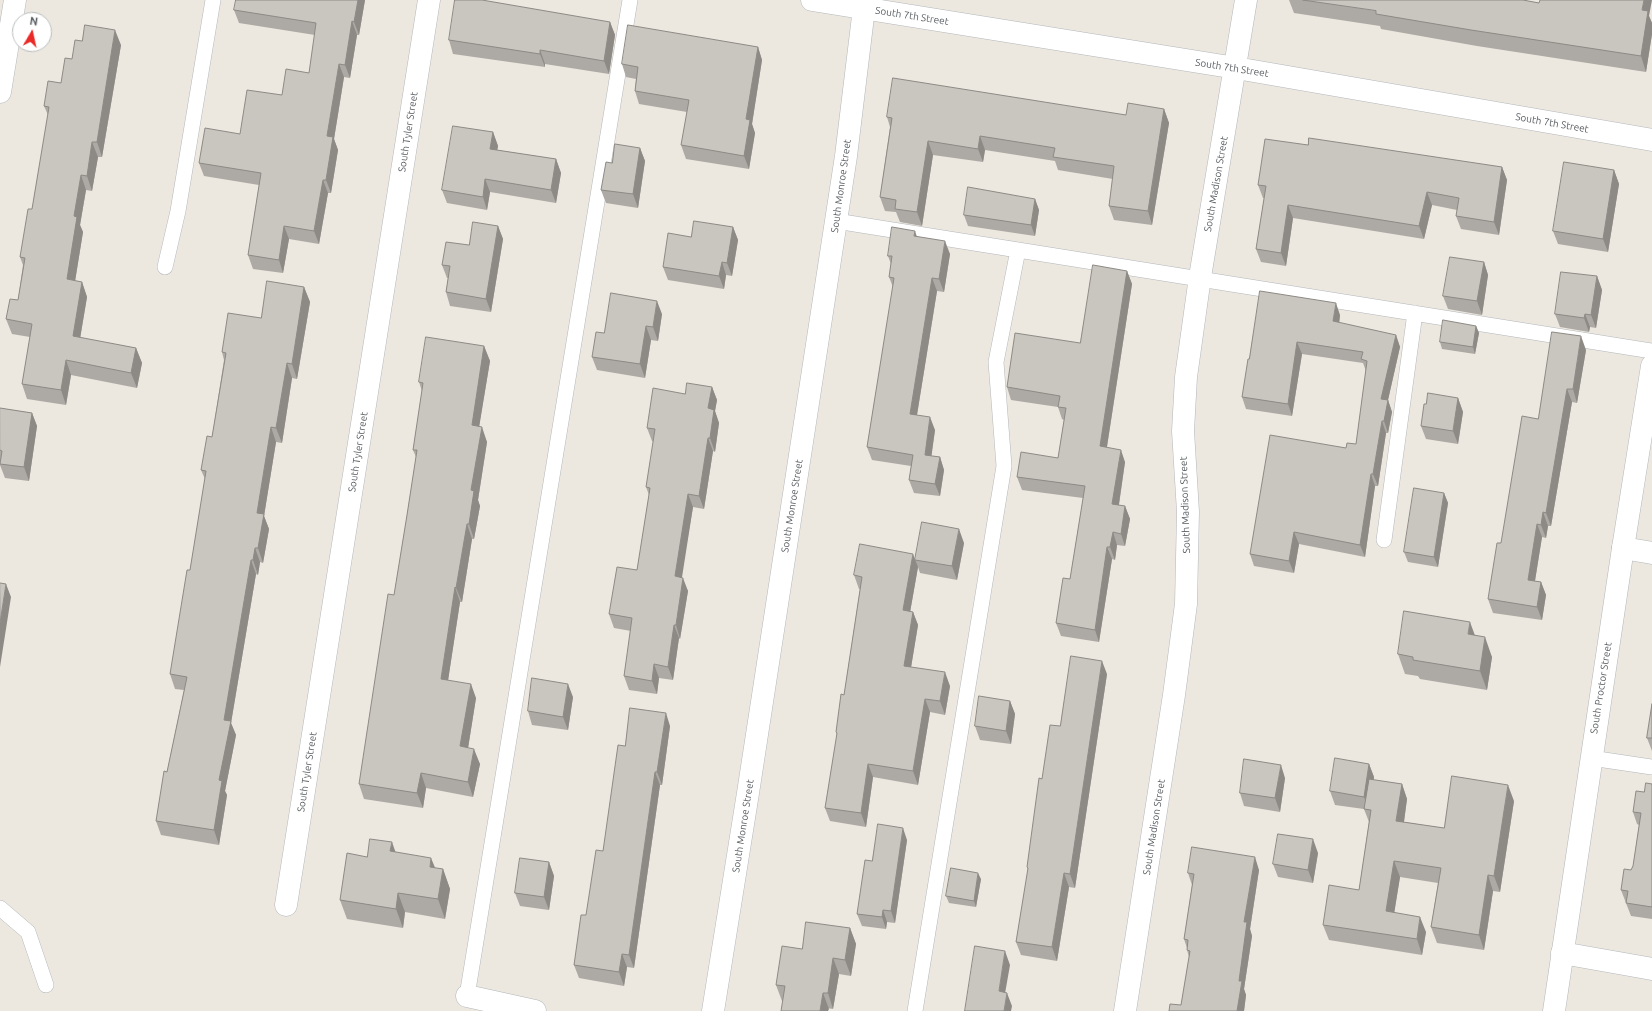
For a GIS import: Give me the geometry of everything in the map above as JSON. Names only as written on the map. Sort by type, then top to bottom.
[{"type":"street","points":[[1,81],[15,0]]},
{"type":"street","name":"South Tyler Street","points":[[286,905],[429,0]]},
{"type":"street","name":"South 7th Street","points":[[812,0],[865,4],[1652,140]]},
{"type":"street","name":"South Madison Street","points":[[1125,1011],[1174,695],[1186,604],[1188,512],[1183,432],[1186,377],[1199,279],[1236,68],[1246,0]]},
{"type":"street","name":"South Monroe Street","points":[[713,1011],[846,156],[865,4]]},
{"type":"street","name":"South Proctor Street","points":[[1554,1011],[1591,758],[1652,366]]},
{"type":"street","points":[[1623,548],[1652,553]]},
{"type":"street","points":[[1562,954],[1652,969]]},
{"type":"street","points":[[467,996],[535,1011]]},
{"type":"lane","points":[[165,266],[178,211],[213,0]]},
{"type":"lane","points":[[467,996],[630,0]]},
{"type":"lane","points":[[836,221],[1652,351]]},
{"type":"lane","points":[[914,1011],[1004,466],[996,362],[1018,250]]},
{"type":"lane","points":[[1384,540],[1415,313]]},
{"type":"lane","points":[[1591,758],[1652,767]]},
{"type":"lane","points":[[0,908],[28,932],[46,985]]},
{"type":"building","points":[[236,0],[358,0],[354,22],[352,21],[345,65],[339,64],[327,136],[333,137],[326,180],[323,180],[314,231],[284,226],[279,260],[248,255],[261,173],[199,163],[205,128],[240,134],[247,90],[282,95],[286,69],[309,73],[316,23],[234,10]]},
{"type":"building","points":[[455,0],[482,0],[610,22],[604,61],[540,50],[540,54],[449,40]]},
{"type":"building","points":[[1303,0],[1523,0],[1539,3],[1540,0],[1644,0],[1642,10],[1648,11],[1641,56],[1471,30],[1376,14],[1376,11]]},
{"type":"building","points":[[85,25],[115,30],[97,142],[92,142],[87,176],[81,175],[74,216],[77,217],[67,279],[82,282],[73,336],[136,348],[131,373],[66,360],[61,390],[22,384],[32,324],[6,319],[10,299],[18,300],[25,258],[20,257],[28,209],[32,209],[49,107],[44,106],[48,81],[61,83],[65,58],[72,59],[75,40],[82,41]]},
{"type":"building","points":[[628,25],[758,47],[746,119],[750,120],[744,156],[681,145],[689,100],[635,91],[638,67],[622,64]]},
{"type":"building","points":[[893,78],[1126,115],[1128,103],[1164,109],[1148,211],[1109,206],[1114,166],[1053,157],[1055,148],[980,136],[978,149],[928,141],[917,212],[895,209],[896,200],[880,197],[892,118],[887,117]]},
{"type":"building","points":[[453,126],[493,132],[490,149],[556,159],[551,190],[485,179],[483,197],[442,190]]},
{"type":"building","points":[[1309,138],[1502,167],[1494,222],[1456,216],[1459,198],[1427,192],[1419,226],[1288,205],[1281,253],[1256,249],[1266,186],[1258,185],[1265,139],[1308,145]]},
{"type":"building","points":[[615,144],[640,148],[633,194],[601,190],[606,162],[612,163]]},
{"type":"building","points":[[1564,162],[1614,170],[1603,239],[1553,231]]},
{"type":"building","points":[[968,187],[1035,199],[1031,225],[964,215]]},
{"type":"building","points":[[694,221],[733,227],[727,263],[722,262],[719,276],[663,267],[668,233],[691,237]]},
{"type":"building","points":[[473,222],[498,226],[486,299],[446,292],[450,266],[442,265],[446,242],[469,245]]},
{"type":"building","points":[[892,227],[915,231],[914,236],[945,241],[939,279],[932,278],[910,414],[930,417],[925,455],[940,457],[935,484],[909,480],[913,455],[867,447],[894,278],[889,277],[892,256],[888,256]]},
{"type":"building","points":[[1450,257],[1484,262],[1477,301],[1443,296]]},
{"type":"building","points":[[1093,265],[1127,271],[1100,446],[1121,450],[1112,504],[1125,506],[1121,534],[1113,532],[1110,547],[1107,547],[1095,630],[1056,623],[1063,578],[1070,579],[1085,486],[1017,477],[1021,452],[1058,458],[1066,408],[1058,407],[1060,396],[1007,387],[1015,333],[1080,343]]},
{"type":"building","points":[[1561,272],[1597,276],[1591,315],[1585,314],[1584,318],[1555,314]]},
{"type":"building","points":[[267,281],[304,287],[292,364],[287,363],[276,428],[271,427],[257,513],[264,514],[258,548],[255,548],[253,560],[251,560],[224,720],[231,721],[219,780],[222,781],[214,830],[156,821],[164,771],[167,772],[187,677],[170,674],[187,570],[190,570],[206,471],[201,470],[207,436],[212,437],[226,353],[222,352],[228,313],[261,318]]},
{"type":"building","points":[[1260,291],[1336,303],[1333,321],[1396,335],[1381,399],[1388,400],[1384,421],[1382,421],[1373,474],[1371,474],[1360,545],[1294,532],[1289,561],[1250,554],[1270,435],[1346,448],[1347,443],[1356,444],[1367,361],[1361,359],[1363,352],[1297,342],[1288,404],[1242,397]]},
{"type":"building","points":[[611,293],[657,301],[653,327],[646,326],[640,364],[592,357],[596,332],[604,333]]},
{"type":"building","points":[[1443,320],[1476,326],[1473,347],[1440,342]]},
{"type":"building","points":[[1552,332],[1581,336],[1573,389],[1567,389],[1546,513],[1543,512],[1541,525],[1537,524],[1528,580],[1541,582],[1537,607],[1488,599],[1497,543],[1501,543],[1522,416],[1538,419]]},
{"type":"building","points":[[426,337],[484,346],[472,425],[482,427],[471,490],[474,491],[469,524],[467,524],[456,588],[455,587],[441,679],[471,684],[460,746],[474,749],[468,782],[421,773],[417,793],[359,784],[388,594],[394,595],[417,450],[413,450],[423,383],[419,382]]},
{"type":"building","points":[[687,383],[712,387],[708,408],[714,410],[699,496],[688,494],[675,576],[683,578],[668,667],[654,664],[652,681],[624,676],[632,618],[609,614],[617,567],[637,570],[650,488],[646,487],[655,429],[647,428],[653,388],[685,394]]},
{"type":"building","points":[[1428,393],[1458,398],[1453,431],[1421,426],[1424,404],[1426,404]]},
{"type":"building","points":[[0,408],[32,413],[24,467],[0,464],[2,451],[0,450]]},
{"type":"building","points":[[1414,488],[1444,493],[1434,557],[1404,552]]},
{"type":"building","points":[[922,522],[959,529],[952,566],[915,560]]},
{"type":"building","points":[[860,544],[913,554],[903,610],[913,612],[904,666],[945,672],[940,701],[925,699],[913,771],[868,764],[861,813],[825,808],[837,733],[841,694],[844,695],[862,577],[854,575]]},
{"type":"building","points":[[0,583],[6,584],[0,623]]},
{"type":"building","points":[[1404,611],[1470,622],[1468,634],[1485,637],[1480,671],[1413,660],[1413,657],[1398,654]]},
{"type":"building","points":[[1071,656],[1102,661],[1070,874],[1064,873],[1052,947],[1016,942],[1028,868],[1039,778],[1042,779],[1050,725],[1060,726]]},
{"type":"building","points":[[532,678],[568,684],[563,717],[528,711]]},
{"type":"building","points":[[979,696],[1010,701],[1006,731],[975,726]]},
{"type":"building","points":[[1652,704],[1652,738],[1647,738]]},
{"type":"building","points":[[630,708],[666,713],[657,772],[655,772],[629,955],[622,954],[619,972],[574,965],[581,915],[586,915],[596,850],[603,851],[618,745],[625,746]]},
{"type":"building","points":[[1335,758],[1369,764],[1364,797],[1330,791]]},
{"type":"building","points":[[1244,759],[1281,765],[1275,798],[1240,793]]},
{"type":"building","points":[[1452,776],[1508,785],[1494,876],[1488,875],[1479,935],[1431,927],[1441,868],[1394,861],[1386,911],[1420,917],[1417,939],[1323,925],[1329,885],[1359,890],[1371,810],[1364,809],[1369,779],[1402,784],[1396,821],[1444,828]]},
{"type":"building","points":[[1646,783],[1652,784],[1652,907],[1626,903],[1628,891],[1621,890],[1624,869],[1631,870],[1633,866],[1641,813],[1633,812],[1636,791],[1644,792]]},
{"type":"building","points":[[878,824],[903,828],[891,911],[883,910],[882,917],[857,914],[865,860],[872,861]]},
{"type":"building","points":[[1278,834],[1313,839],[1308,870],[1273,864]]},
{"type":"building","points":[[370,839],[392,842],[390,851],[431,858],[430,867],[443,869],[438,899],[398,893],[396,909],[340,900],[347,853],[367,857]]},
{"type":"building","points":[[1192,847],[1255,857],[1244,922],[1247,922],[1239,981],[1242,981],[1237,1011],[1169,1011],[1170,1004],[1181,1005],[1190,951],[1187,950],[1188,940],[1184,939],[1194,874],[1188,873]]},
{"type":"building","points":[[520,858],[549,862],[544,897],[515,893]]},
{"type":"building","points":[[951,868],[978,873],[974,901],[946,896]]},
{"type":"building","points":[[806,922],[850,928],[845,960],[833,958],[828,993],[823,993],[820,1011],[781,1011],[785,986],[776,985],[782,946],[802,949]]},
{"type":"building","points":[[975,946],[1005,951],[999,991],[1007,993],[1004,1011],[965,1011]]}]
